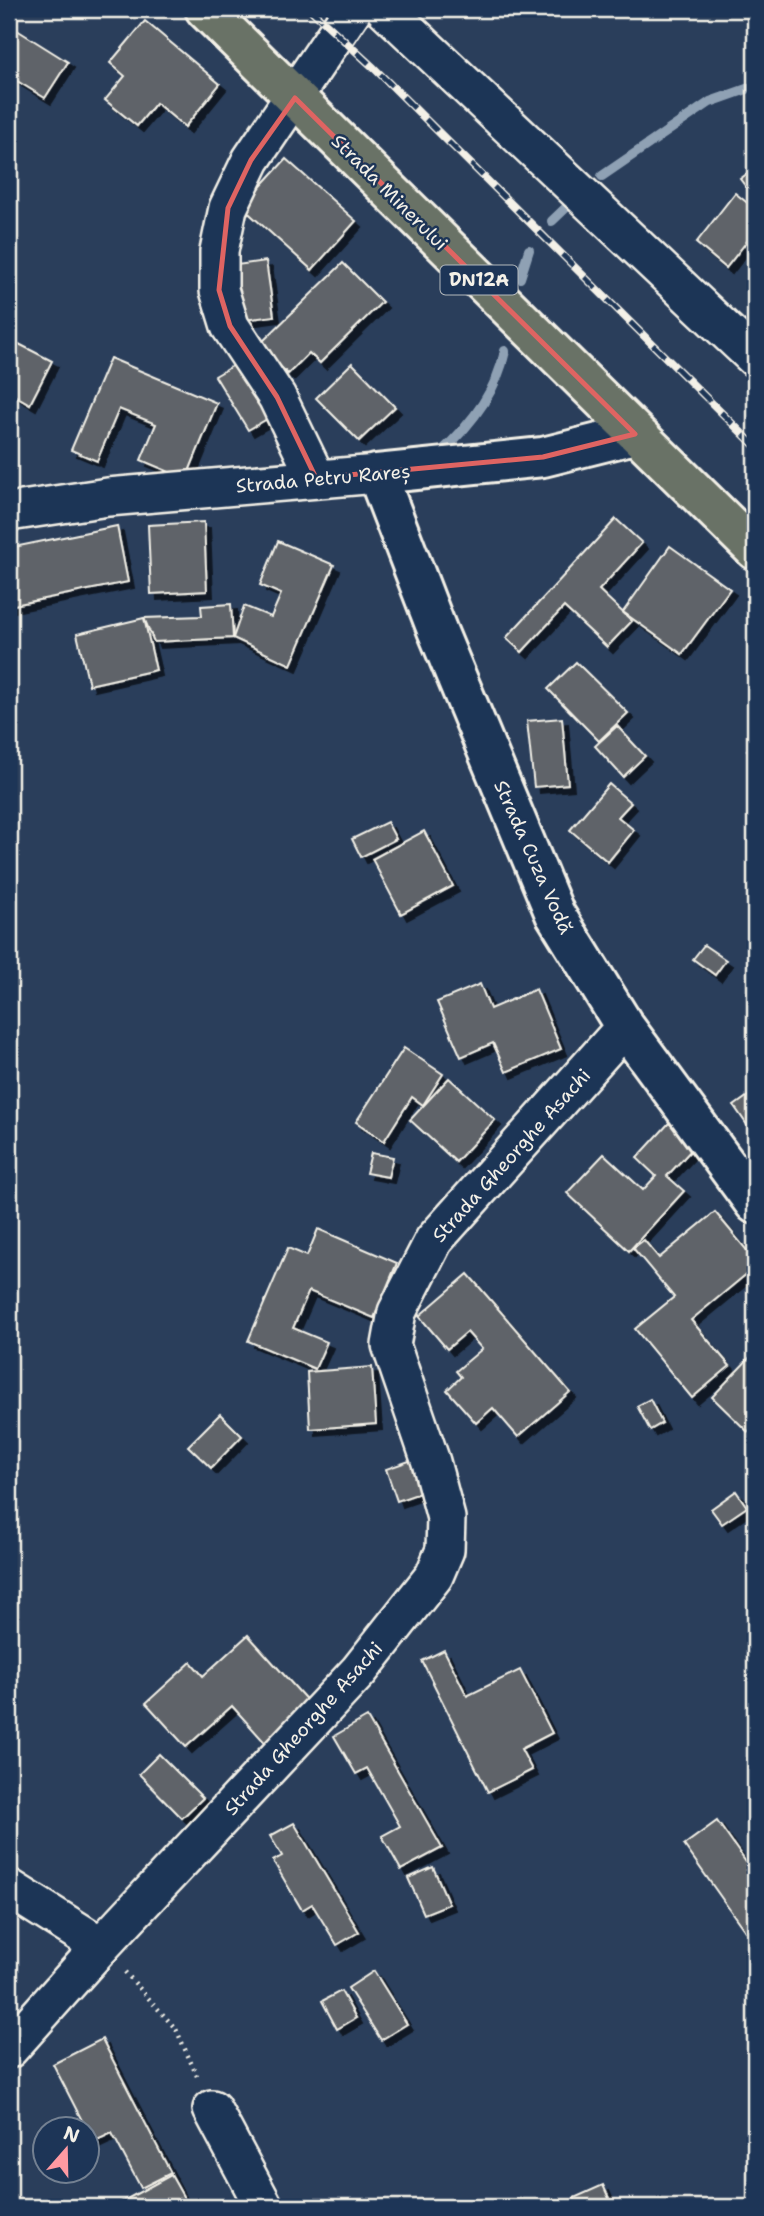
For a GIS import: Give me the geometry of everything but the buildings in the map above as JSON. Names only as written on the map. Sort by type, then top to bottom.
[{"type":"main road","name":"Strada Minerului","points":[[205,9],[755,550]]},
{"type":"street","points":[[316,478],[265,376],[230,326],[219,290],[219,251],[228,208],[251,160],[353,9]]},
{"type":"street","points":[[385,9],[755,358]]},
{"type":"street","name":"Strada Petru Rareș","points":[[9,512],[108,496],[377,474],[543,457],[635,434]]},
{"type":"street","name":"Strada Cuza Vodă","points":[[377,474],[437,630],[555,914],[625,1027],[755,1204]]},
{"type":"street","name":"Strada Gheorghe Asachi","points":[[9,2049],[101,1946],[359,1671],[434,1576],[444,1550],[446,1518],[431,1462],[390,1345],[397,1312],[434,1240],[625,1027]]},
{"type":"street","points":[[9,1888],[101,1946]]},
{"type":"street","points":[[212,2109],[264,2207]]},
{"type":"path","points":[[101,1946],[176,2029],[212,2109]]},
{"type":"highlighted area","points":[[295,98],[635,434],[543,457],[316,478],[277,397],[230,326],[219,290],[228,208],[251,160]]},
{"type":"waterway","points":[[602,176],[710,102],[755,86]]},
{"type":"waterway","points":[[552,221],[574,200]]},
{"type":"waterway","points":[[520,278],[529,250]]},
{"type":"waterway","points":[[439,454],[461,432],[489,394],[505,351]]},
{"type":"railway","points":[[310,9],[374,68],[755,446]]}]
